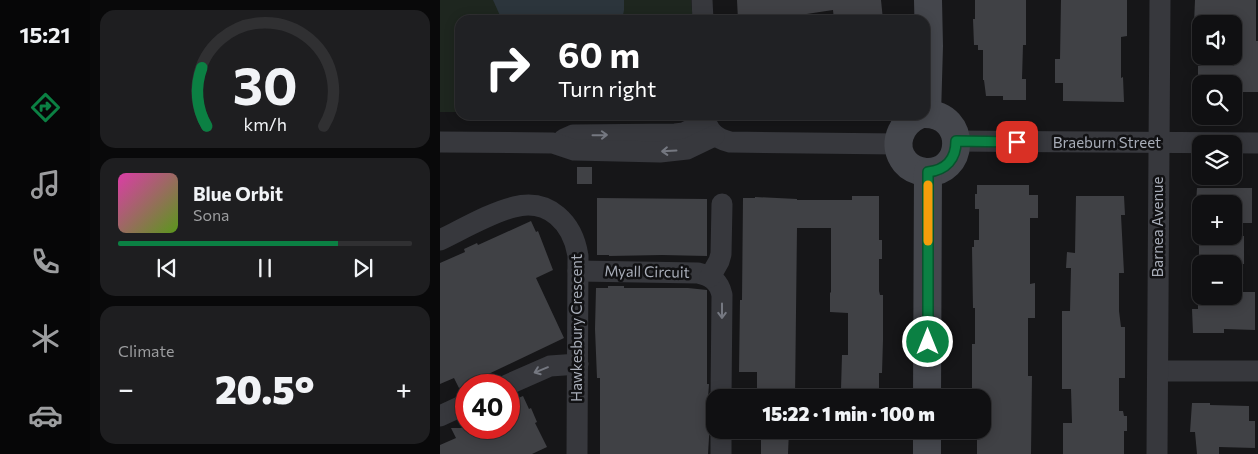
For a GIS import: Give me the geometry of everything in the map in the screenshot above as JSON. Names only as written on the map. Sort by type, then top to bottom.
[{"type":"street","points":[[702,0],[703,15]]},
{"type":"street","points":[[928,0],[928,15]]},
{"type":"street","name":"Barnea Avenue","points":[[1157,454],[1160,0]]},
{"type":"street","points":[[911,120],[902,129],[898,144],[904,161],[919,171],[936,171],[949,163],[954,156],[956,141],[955,133],[944,119],[930,116]]},
{"type":"street","points":[[440,142],[553,143],[573,135],[684,133],[708,124],[723,140],[738,142],[898,144]]},
{"type":"street","name":"Braeburn Street","points":[[956,141],[1258,143]]},
{"type":"street","points":[[928,172],[928,389]]},
{"type":"street","points":[[710,277],[720,261],[722,204]]},
{"type":"street","name":"Hawkesbury Crescent","points":[[440,240],[512,207],[525,205],[550,211],[557,215],[569,228],[577,248],[578,271],[578,454]]},
{"type":"street","name":"Myall Circuit","points":[[578,271],[698,274],[710,277],[719,285],[722,295],[722,389]]},
{"type":"street","points":[[520,379],[550,366],[578,364]]},
{"type":"street","points":[[1158,371],[1258,371]]},
{"type":"street","points":[[440,416],[455,409]]},
{"type":"street","points":[[721,439],[721,454]]},
{"type":"street","points":[[927,439],[927,454]]},
{"type":"shaded area","points":[[440,0],[691,0],[692,15],[455,15],[455,112],[440,112]]},
{"type":"shaded area","points":[[493,0],[624,0],[623,15],[500,15]]},
{"type":"building","points":[[737,0],[881,0],[882,15],[834,15],[833,10],[800,15],[738,15]]},
{"type":"building","points":[[975,0],[1026,0],[1026,45],[1023,45],[1022,79],[1026,79],[1026,100],[1003,100],[1003,96],[986,96],[983,80],[983,50],[978,50],[978,45],[974,45],[973,19],[975,19]]},
{"type":"building","points":[[1061,0],[1127,0],[1127,36],[1121,37],[1121,78],[1123,77],[1124,102],[1063,101],[1063,83],[1055,83],[1055,59],[1060,59]]},
{"type":"building","points":[[1195,0],[1256,0],[1258,92],[1242,92],[1242,75],[1198,75],[1198,66],[1242,65],[1242,15],[1194,15]]},
{"type":"building","points":[[577,167],[592,167],[592,184],[577,184]]},
{"type":"building","points":[[977,185],[1029,185],[1029,195],[1038,195],[1038,218],[1030,218],[1030,284],[1035,283],[1035,318],[1028,318],[1028,376],[1032,376],[1031,454],[977,454],[977,439],[991,439],[991,389],[972,389],[972,344],[975,344],[975,308],[973,308],[972,247],[974,247],[974,240],[979,240],[979,209],[975,209],[975,194],[977,194]]},
{"type":"building","points":[[1197,188],[1252,188],[1252,223],[1242,223],[1242,195],[1197,195]]},
{"type":"building","points":[[852,196],[879,196],[879,240],[882,240],[882,259],[879,259],[879,291],[880,295],[883,295],[883,340],[882,373],[879,373],[879,389],[841,389],[842,355],[848,355],[848,313],[830,312],[831,228],[797,228],[795,389],[757,389],[757,372],[739,372],[743,198],[852,200]]},
{"type":"building","points":[[1076,196],[1124,196],[1125,215],[1121,215],[1124,273],[1119,273],[1119,311],[1121,327],[1125,327],[1125,378],[1119,378],[1119,411],[1123,411],[1124,416],[1127,416],[1127,431],[1124,431],[1124,454],[1063,454],[1063,423],[1072,423],[1071,389],[1062,389],[1062,311],[1070,311],[1071,268],[1066,268],[1067,252],[1075,253]]},
{"type":"building","points":[[597,198],[707,199],[707,256],[597,255]]},
{"type":"building","points":[[531,221],[536,232],[538,231],[553,270],[536,278],[564,338],[488,374],[455,374],[455,380],[454,378],[440,384],[440,263],[465,252],[464,249],[477,243],[478,245]]},
{"type":"building","points":[[1242,236],[1244,236],[1244,264],[1242,264],[1242,255],[1199,255],[1199,245],[1242,245]]},
{"type":"building","points":[[608,286],[624,286],[624,288],[688,288],[707,290],[707,384],[709,384],[709,389],[706,389],[706,439],[709,439],[708,454],[600,454],[600,378],[597,378],[595,329],[596,288],[608,288]]},
{"type":"building","points":[[1242,292],[1255,292],[1255,330],[1224,329],[1224,333],[1193,333],[1192,309],[1198,309],[1198,305],[1242,305]]},
{"type":"building","points":[[523,396],[529,409],[531,408],[537,422],[535,423],[547,447],[532,454],[440,454],[440,445],[455,438],[520,439],[520,397]]},
{"type":"building","points":[[1192,403],[1249,406],[1249,421],[1255,421],[1255,448],[1219,447],[1219,454],[1197,454],[1195,432],[1190,432]]},
{"type":"building","points":[[451,428],[455,428],[455,436]]},
{"type":"building","points":[[761,439],[789,439],[788,454],[761,454]]},
{"type":"slow traffic","points":[[928,185],[928,241]]},
{"type":"route","points":[[928,342],[928,172],[936,171],[949,163],[954,156],[956,141],[1017,142]]}]
